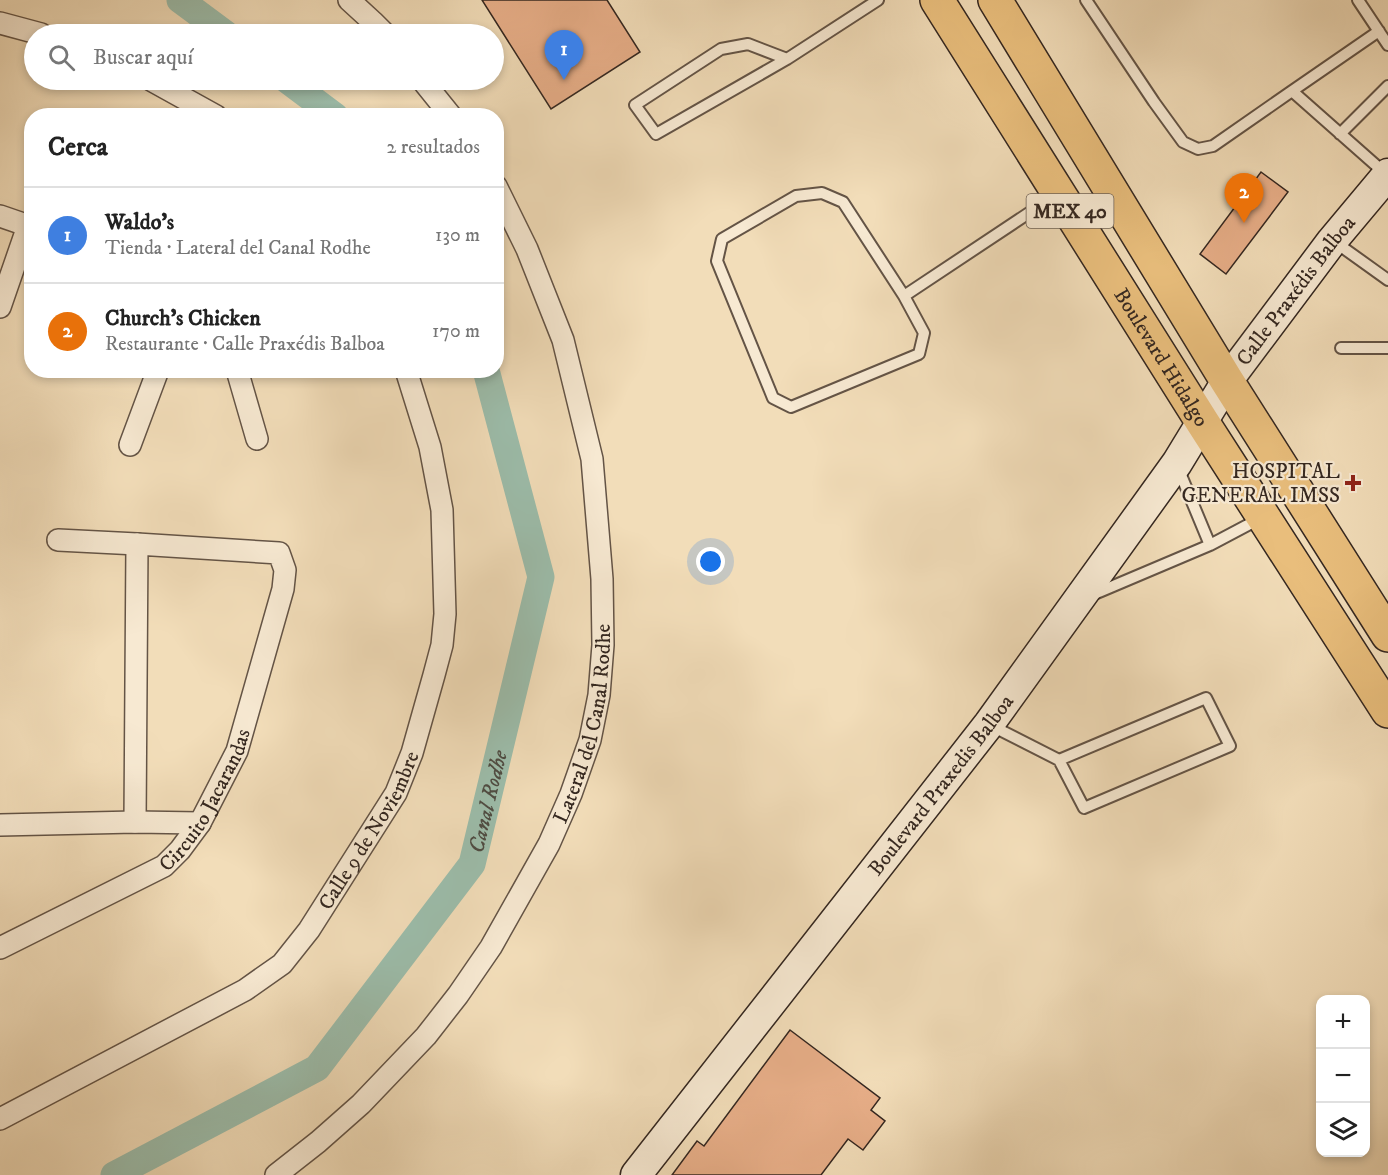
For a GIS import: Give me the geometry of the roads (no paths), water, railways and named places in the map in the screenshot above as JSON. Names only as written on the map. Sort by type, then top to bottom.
[{"type":"main road","name":"Boulevard Hidalgo","points":[[938,0],[1203,423],[1388,711]]},
{"type":"main road","name":"Boulevard Hidalgo","points":[[995,0],[1227,381],[1379,616]]},
{"type":"main road","name":"Calle Praxédis Balboa","points":[[1227,381],[1332,241],[1387,175]]},
{"type":"main road","name":"Boulevard Praxedis Balboa","points":[[636,1175],[989,724],[1177,463],[1227,381]]},
{"type":"street","points":[[349,0],[376,24]]},
{"type":"street","points":[[0,23],[24,29]]},
{"type":"street","points":[[170,90],[202,108]]},
{"type":"street","points":[[430,90],[445,108]]},
{"type":"street","name":"Lateral del Canal Rodhe","points":[[276,1175],[362,1104],[426,1036],[458,994],[491,947],[549,844],[571,794],[590,740],[599,695],[603,645],[602,568],[592,459],[562,340],[527,249],[504,202]]},
{"type":"street","points":[[0,216],[24,225]]},
{"type":"street","points":[[0,307],[24,243]]},
{"type":"street","points":[[130,445],[155,378]]},
{"type":"street","points":[[239,378],[257,439]]},
{"type":"street","name":"Calle 9 de Noviembre","points":[[0,1119],[245,990],[282,963],[309,930],[396,793],[412,753],[428,700],[442,645],[445,614],[444,542],[437,480],[419,407],[409,378]]},
{"type":"street","points":[[58,540],[137,544],[135,822]]},
{"type":"street","name":"Circuito Jacarandas","points":[[0,948],[164,866],[180,850],[200,822],[237,751],[283,589],[285,570],[279,554],[137,544]]},
{"type":"street","points":[[0,825],[200,822]]},
{"type":"lane","points":[[787,59],[748,44],[721,49],[635,105],[656,134],[787,59],[878,0]]},
{"type":"lane","points":[[1086,0],[1183,142],[1198,149],[1213,146],[1379,31]]},
{"type":"lane","points":[[1358,0],[1388,45]]},
{"type":"lane","points":[[1340,134],[1388,86]]},
{"type":"lane","points":[[1292,91],[1387,175]]},
{"type":"lane","points":[[822,192],[843,202],[904,296],[924,333],[919,354],[791,407],[773,398],[768,387],[717,261],[722,239],[796,196],[822,192]]},
{"type":"lane","points":[[904,296],[1059,193]]},
{"type":"lane","points":[[1332,241],[1388,280]]},
{"type":"lane","points":[[1341,348],[1388,348]]},
{"type":"lane","points":[[1177,463],[1210,545]]},
{"type":"lane","points":[[1078,601],[1210,545],[1264,517]]},
{"type":"lane","points":[[989,724],[1059,760],[1084,808],[1230,746],[1206,698],[1059,760]]},
{"type":"waterway","name":"Canal Rodhe","points":[[180,0],[212,24]]},
{"type":"waterway","name":"Canal Rodhe","points":[[300,90],[324,108]]},
{"type":"waterway","name":"Canal Rodhe","points":[[114,1175],[317,1068],[472,864],[541,577],[488,378]]},
{"type":"place","name":"Waldo's","points":[[564,80]]},
{"type":"place","name":"Church's Chicken","points":[[1244,223]]},
{"type":"place","name":"HOSPITAL GENERAL IMSS","points":[[1353,483]]}]
